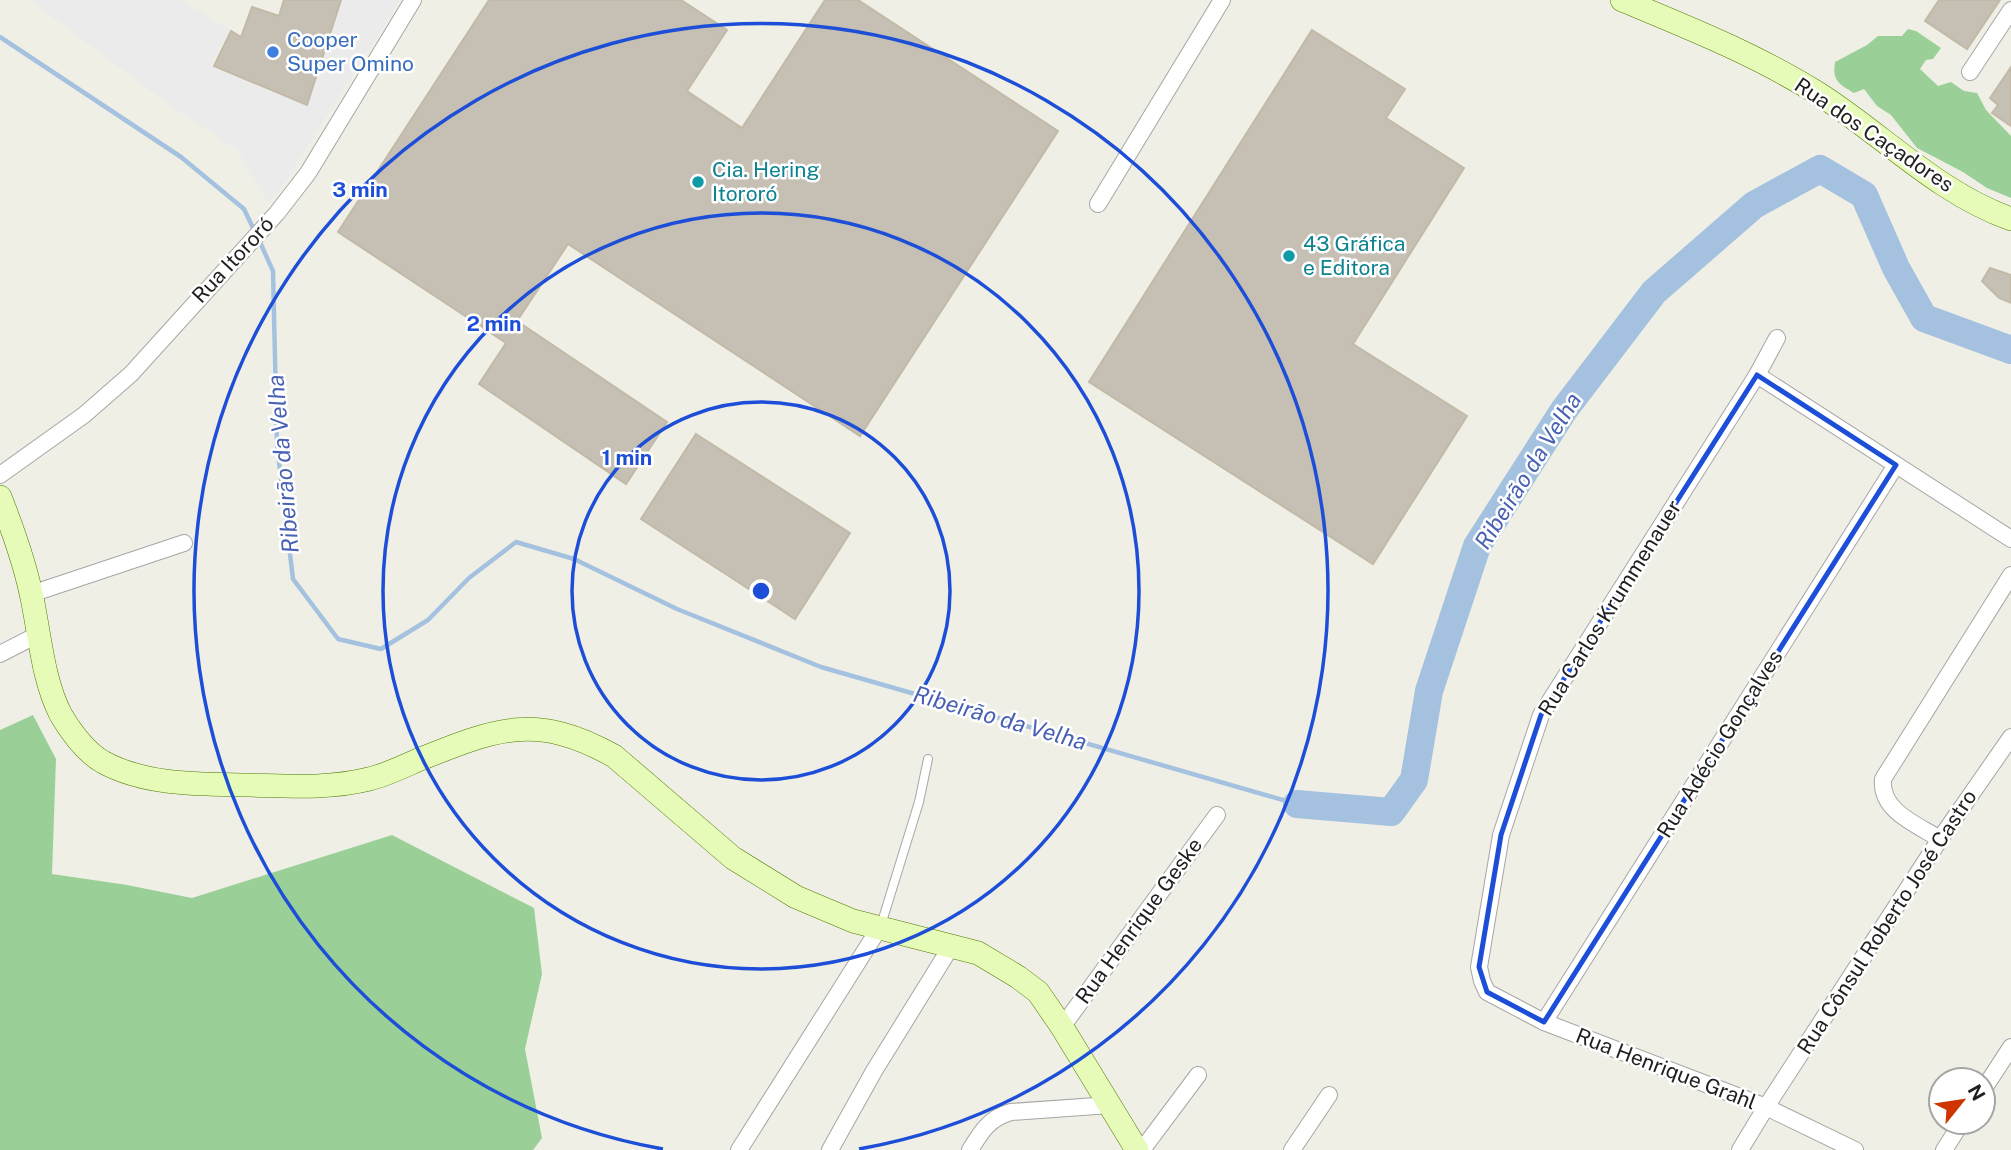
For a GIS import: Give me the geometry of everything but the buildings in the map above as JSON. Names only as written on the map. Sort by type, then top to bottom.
[{"type":"main road","name":"Rua dos Caçadores","points":[[1622,0],[1731,46],[1818,94],[1935,179],[1974,203],[2011,219]]},
{"type":"main road","points":[[0,497],[15,533],[31,594],[47,676],[61,714],[80,742],[103,762],[136,774],[174,783],[334,786],[372,779],[492,733],[534,728],[593,744],[614,756],[733,858],[796,897],[853,921],[952,945],[987,958],[1018,977],[1038,992],[1137,1150]]},
{"type":"street","name":"Rua Itororó","points":[[0,474],[83,415],[131,374],[277,213],[308,173],[413,0]]},
{"type":"street","points":[[1098,204],[1222,0]]},
{"type":"street","points":[[1970,72],[2011,10]]},
{"type":"street","name":"Rua Carlos Krummenauer","points":[[1482,981],[1479,967],[1501,835],[1541,715],[1757,375],[1777,338]]},
{"type":"street","points":[[1757,375],[2011,540]]},
{"type":"street","name":"Rua Adécio Gonçalves","points":[[1544,1022],[1896,465]]},
{"type":"street","points":[[31,594],[184,543]]},
{"type":"street","points":[[1940,839],[1890,807],[1882,793],[1883,779],[2011,575]]},
{"type":"street","points":[[0,654],[39,634]]},
{"type":"street","name":"Rua Cônsul Roberto José Castro","points":[[1740,1150],[1940,839],[2011,737]]},
{"type":"street","name":"Rua Henrique Geske","points":[[1062,1027],[1217,815]]},
{"type":"street","points":[[739,1150],[880,928]]},
{"type":"street","points":[[830,1150],[874,1071],[952,945]]},
{"type":"street","name":"Rua Henrique Grahl","points":[[1482,981],[1487,992],[1544,1022],[1766,1107],[1856,1150]]},
{"type":"street","points":[[1997,1068],[2011,1047]]},
{"type":"street","points":[[1142,1150],[1198,1075]]},
{"type":"street","points":[[1292,1150],[1329,1095]]},
{"type":"street","points":[[970,1150],[985,1127],[997,1116],[1010,1112],[1110,1105]]},
{"type":"lane","points":[[880,928],[919,802],[928,759]]},
{"type":"highlighted area","points":[[1757,375],[1896,465],[1544,1022],[1487,992],[1479,967],[1501,835],[1541,715]]},
{"type":"green space","points":[[1908,29],[1916,31],[1941,48],[1933,59],[1926,60],[1920,69],[1938,86],[1951,82],[1964,91],[1977,93],[1986,110],[2011,136],[2011,198],[1987,188],[1917,148],[1891,115],[1877,106],[1864,89],[1854,93],[1836,78],[1835,62],[1878,36],[1902,36]]},
{"type":"green space","points":[[33,715],[56,759],[52,874],[192,898],[392,835],[534,908],[542,974],[525,1049],[542,1138],[533,1150],[0,1150],[0,730]]},
{"type":"shaded area","points":[[29,0],[181,0],[229,30],[211,65],[307,105],[341,0],[400,0],[281,189],[268,202],[238,150],[168,104]]},
{"type":"waterway","name":"Ribeirão da Velha","points":[[0,37],[181,157],[244,209],[255,232]]},
{"type":"waterway","name":"Ribeirão da Velha","points":[[1297,804],[1391,812],[1414,780],[1429,691],[1477,546],[1564,410],[1654,292],[1754,205],[1820,169],[1864,195],[1896,268],[1924,318],[2011,350]]},
{"type":"waterway","name":"Ribeirão da Velha","points":[[259,240],[273,271],[277,445],[293,579],[338,639],[381,649],[428,620],[469,578],[516,542],[574,559],[677,609],[821,667],[1297,804]]},
{"type":"place","name":"Cooper Super Omino","points":[[273,52]]},
{"type":"place","name":"Cia. Hering Itororó","points":[[698,182]]},
{"type":"place","name":"43 Gráfica e Editora","points":[[1289,256]]}]
